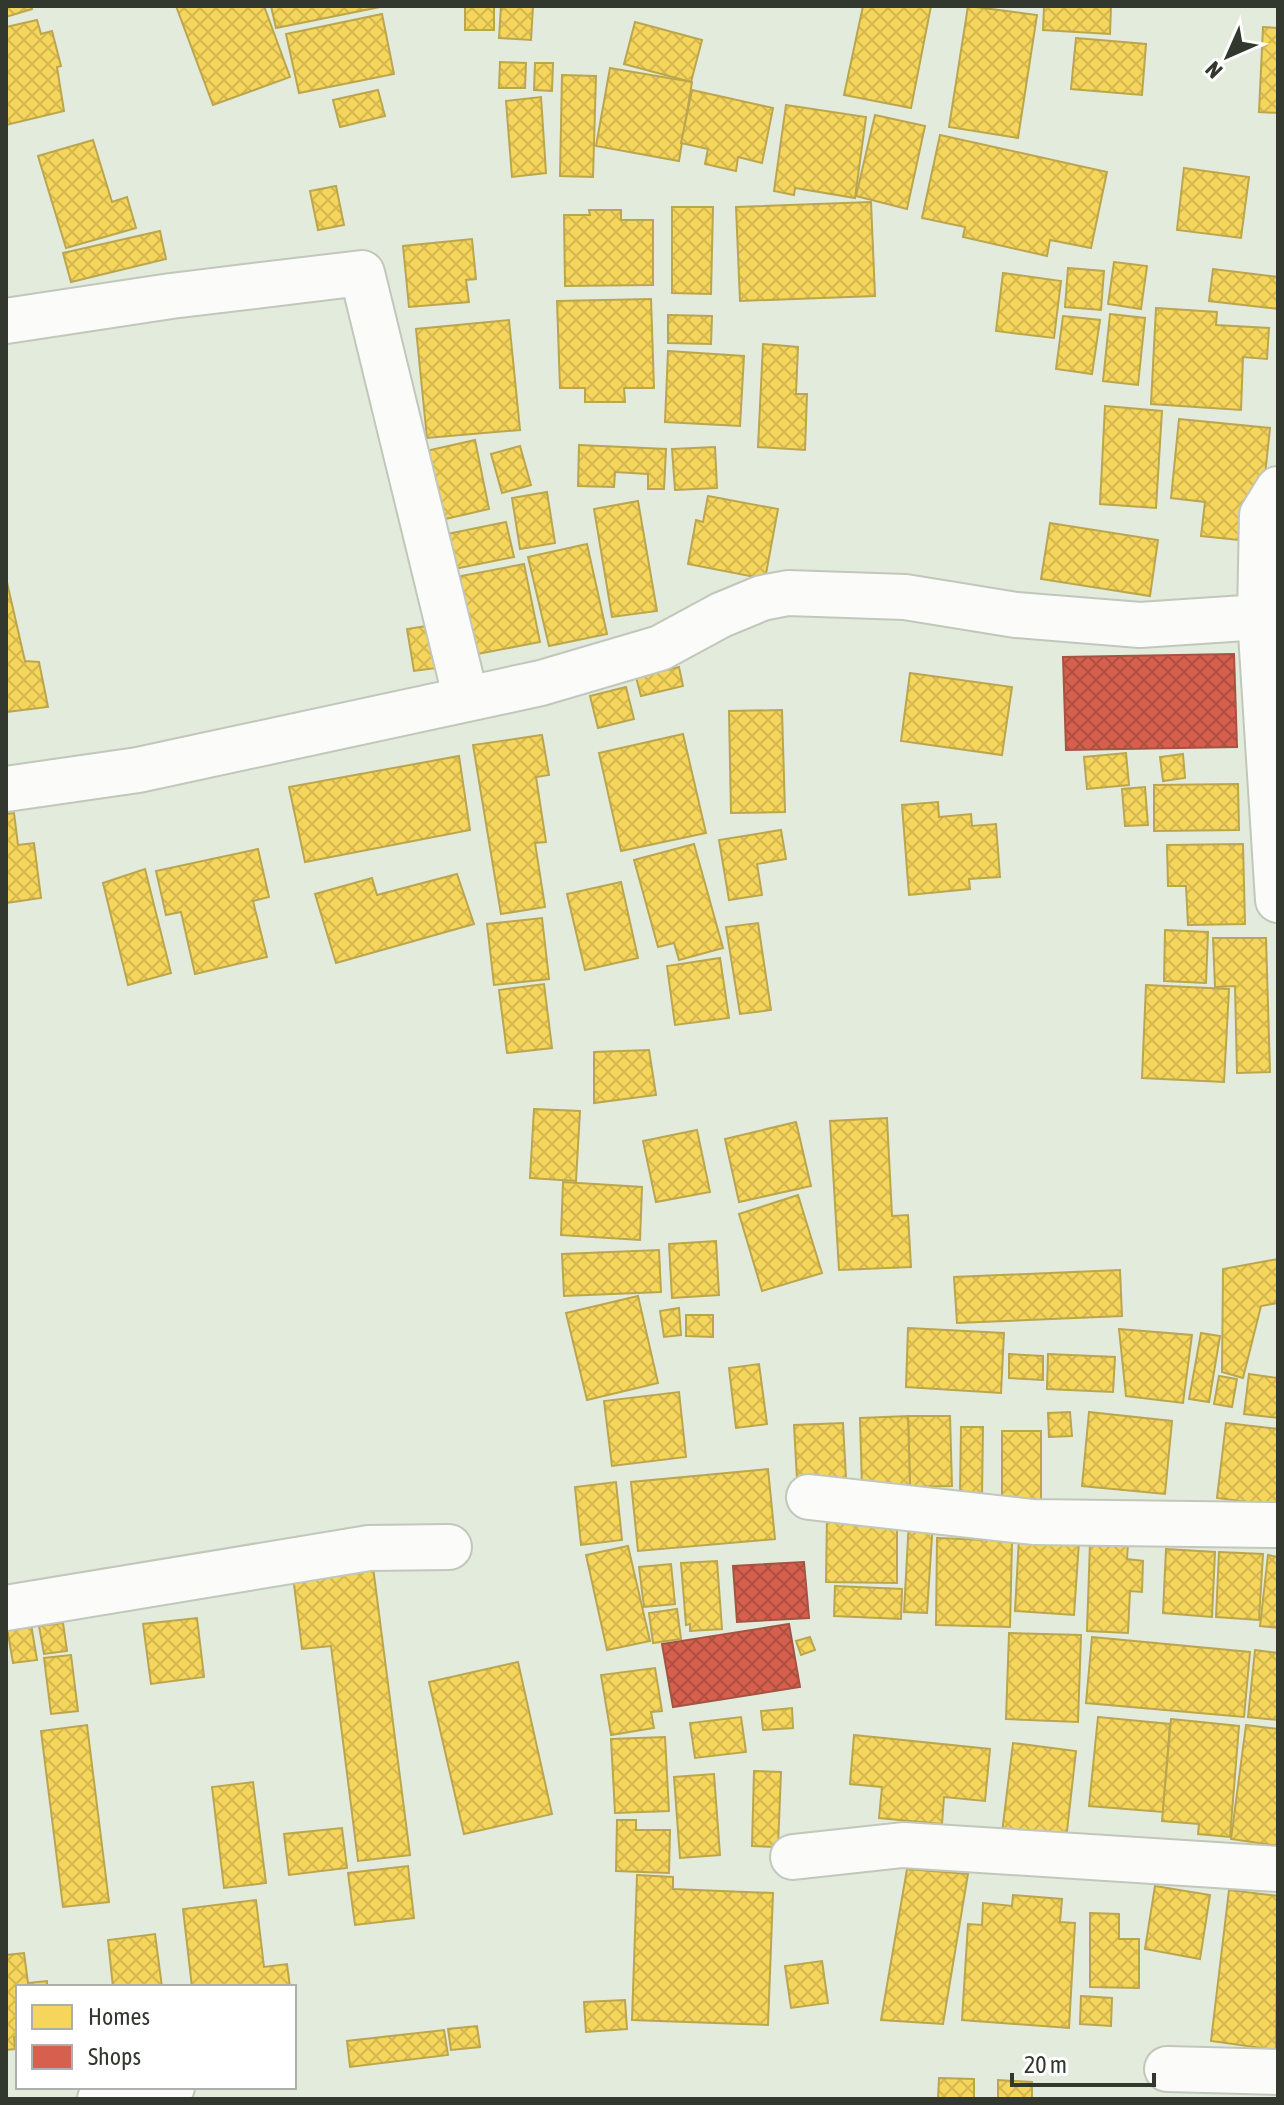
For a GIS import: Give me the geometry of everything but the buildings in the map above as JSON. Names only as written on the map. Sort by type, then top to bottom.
[{"type":"street","points":[[6,321],[171,296],[362,273],[466,699]]},
{"type":"street","points":[[1278,489],[1262,515],[1260,617],[1278,900]]},
{"type":"street","points":[[6,789],[138,770],[541,683],[660,648],[721,615],[762,598],[788,593],[905,597],[1016,615],[1140,625],[1260,617]]},
{"type":"street","points":[[809,1497],[1033,1522],[1278,1525]]},
{"type":"street","points":[[6,1608],[369,1548],[449,1547]]},
{"type":"street","points":[[793,1857],[903,1845],[1278,1869]]},
{"type":"street","points":[[1167,2069],[1278,2072]]},
{"type":"street","points":[[100,2099],[160,2089]]}]
